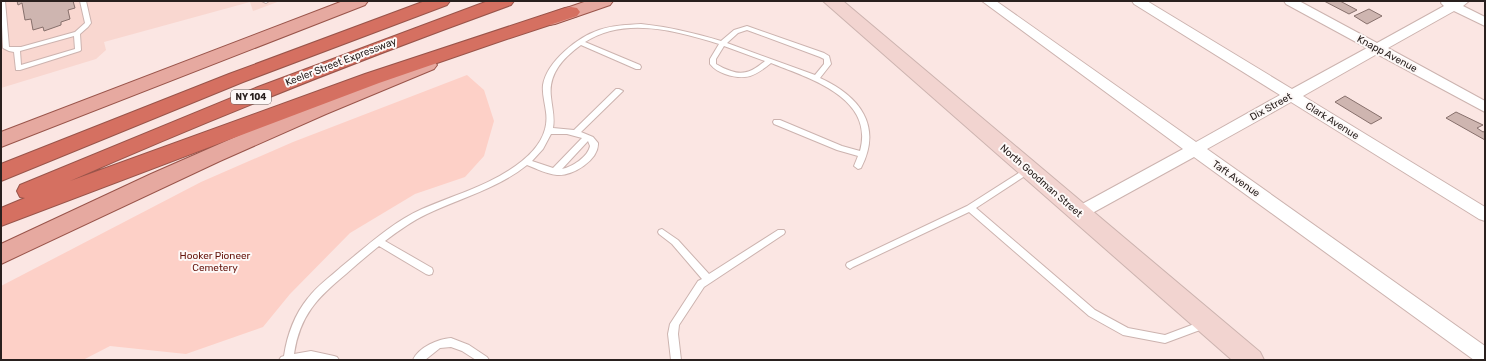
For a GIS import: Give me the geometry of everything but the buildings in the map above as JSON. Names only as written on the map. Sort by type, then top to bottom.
[{"type":"highway","points":[[1,173],[238,67],[396,1]]},
{"type":"highway","name":"NY 104","points":[[1,173],[211,87],[441,1]]},
{"type":"highway","name":"Keeler Street Expressway","points":[[1,203],[215,112],[364,53],[505,1]]},
{"type":"highway","points":[[1,217],[117,172],[422,60],[571,12]]},
{"type":"main road","points":[[1,140],[359,1]]},
{"type":"main road","points":[[1,255],[147,185],[310,113],[447,57],[604,1]]},
{"type":"main road","name":"North Goodman Street","points":[[832,1],[1251,360]]},
{"type":"street","name":"Taft Avenue","points":[[988,1],[1485,357]]},
{"type":"street","name":"Clark Avenue","points":[[1138,1],[1485,215]]},
{"type":"street","name":"Knapp Avenue","points":[[1290,1],[1485,107]]},
{"type":"street","name":"Dix Street","points":[[1079,213],[1292,96],[1453,3]]},
{"type":"street","points":[[1453,3],[1485,22]]},
{"type":"lane","points":[[2,1],[6,48],[11,50],[18,50],[76,33],[88,23],[83,1]]},
{"type":"lane","points":[[334,360],[311,355],[286,360],[298,325],[312,300],[321,290],[394,228],[408,220],[490,185],[512,173],[526,162],[540,146],[549,130],[551,120],[546,90],[548,76],[558,62],[581,43],[602,31],[618,27],[634,26],[681,33],[723,44],[816,78],[845,97],[858,112],[865,124],[866,134],[858,166]]},
{"type":"lane","points":[[770,60],[753,74],[745,77],[736,76],[717,68],[713,64],[715,54],[733,32],[739,29],[747,28],[827,58],[828,64],[816,78]]},
{"type":"lane","points":[[18,50],[18,68],[78,50],[76,33]]},
{"type":"lane","points":[[581,43],[638,67]]},
{"type":"lane","points":[[575,133],[619,90]]},
{"type":"lane","points":[[777,122],[840,148],[862,154]]},
{"type":"lane","points":[[526,162],[555,171],[566,172],[574,169],[590,155],[594,146],[592,141],[587,137],[575,133],[549,130]]},
{"type":"lane","points":[[555,171],[587,137]]},
{"type":"lane","points":[[850,265],[970,208],[1028,170]]},
{"type":"lane","points":[[970,208],[1092,313],[1126,332],[1166,339],[1208,323]]},
{"type":"lane","points":[[662,232],[675,242],[708,279]]},
{"type":"lane","points":[[676,360],[673,334],[675,324],[699,288],[708,279],[781,232]]},
{"type":"lane","points":[[378,241],[429,271]]},
{"type":"lane","points":[[418,360],[433,347],[442,343],[453,342],[462,345],[484,360]]},
{"type":"shaded area","points":[[1,1],[280,1],[253,11],[250,2],[104,42],[106,50],[96,59],[1,88]]},
{"type":"green space","name":"Hooker Pioneer Cemetery","points":[[467,75],[484,90],[494,121],[484,156],[465,177],[415,194],[350,233],[290,294],[263,327],[186,354],[110,346],[83,360],[1,360],[1,286],[201,182],[293,142]]}]
